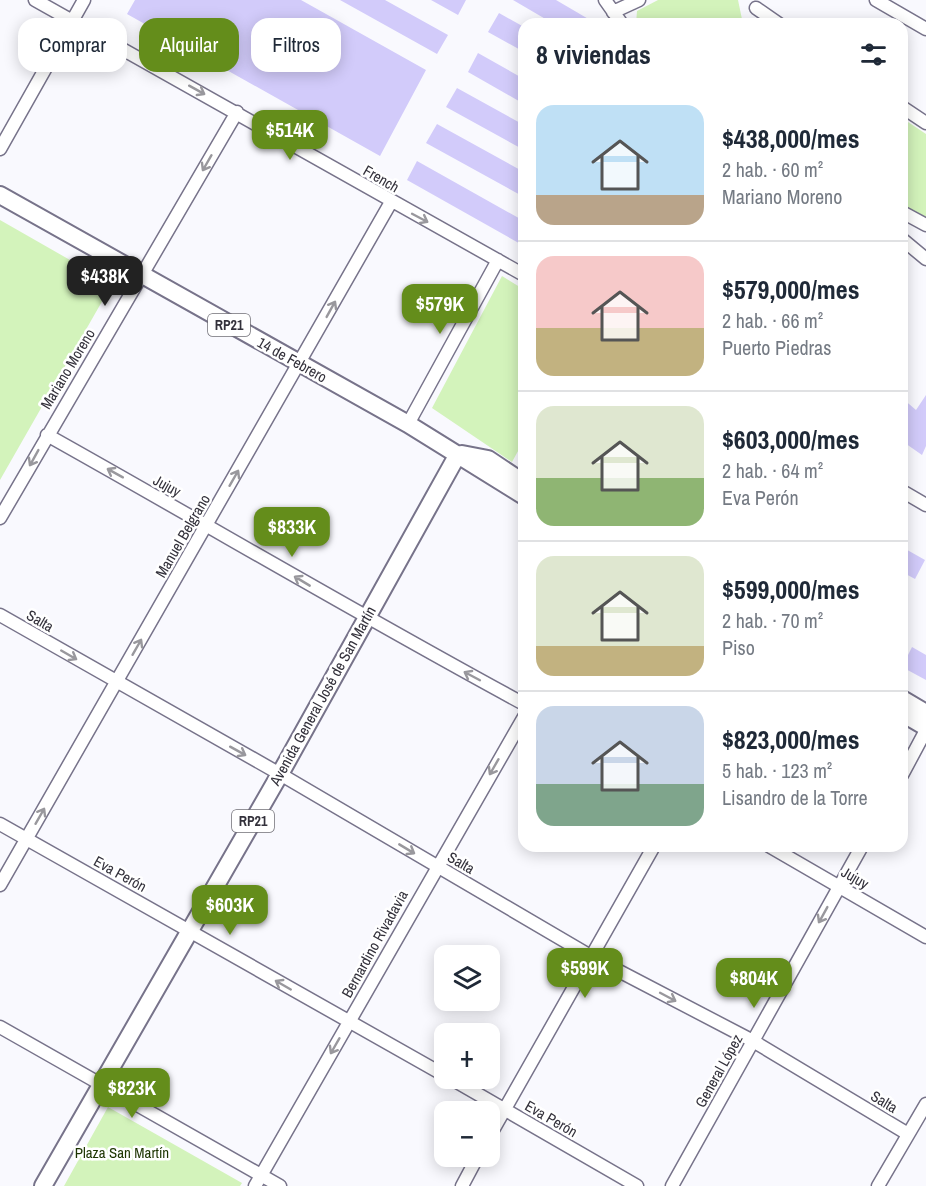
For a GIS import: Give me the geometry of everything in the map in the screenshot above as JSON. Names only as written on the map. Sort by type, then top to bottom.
[{"type":"main road","name":"14 de Febrero","points":[[0,195],[408,424],[458,454],[481,472],[518,493]]},
{"type":"main road","name":"14 de Febrero","points":[[458,454],[488,459],[518,474]]},
{"type":"main road","name":"Avenida General José de San Martín","points":[[43,1186],[100,1083],[280,774],[458,454]]},
{"type":"main road","points":[[908,702],[926,713]]},
{"type":"main road","points":[[908,717],[926,729]]},
{"type":"street","name":"French","points":[[35,0],[67,18]]},
{"type":"street","points":[[74,18],[84,0]]},
{"type":"street","points":[[605,0],[618,18]]},
{"type":"street","points":[[613,12],[639,0]]},
{"type":"street","points":[[876,0],[907,18]]},
{"type":"street","points":[[755,4],[772,18]]},
{"type":"street","points":[[908,19],[926,29]]},
{"type":"street","name":"French","points":[[127,51],[518,272]]},
{"type":"street","points":[[0,149],[43,72]]},
{"type":"street","points":[[908,111],[926,123]]},
{"type":"street","name":"Mariano Moreno","points":[[0,518],[237,112]]},
{"type":"street","name":"Manuel Belgrano","points":[[0,885],[391,202]]},
{"type":"street","points":[[908,215],[926,225]]},
{"type":"street","points":[[908,244],[926,258]]},
{"type":"street","points":[[408,424],[498,260]]},
{"type":"street","name":"Jujuy","points":[[47,435],[207,525],[366,619],[518,701]]},
{"type":"street","points":[[908,494],[926,505]]},
{"type":"street","name":"Salta","points":[[0,615],[116,683],[280,774],[592,957],[753,1041],[908,1134]]},
{"type":"street","name":"Bernardino Rivadavia","points":[[258,1180],[436,866],[518,727]]},
{"type":"street","points":[[908,764],[926,729]]},
{"type":"street","name":"Eva Perón","points":[[0,824],[434,1070]]},
{"type":"street","points":[[500,1118],[651,852]]},
{"type":"street","name":"Jujuy","points":[[780,852],[926,937]]},
{"type":"street","name":"General López","points":[[672,1186],[859,852]]},
{"type":"street","points":[[0,1027],[100,1083],[258,1180],[279,1186]]},
{"type":"street","name":"Eva Perón","points":[[470,1089],[637,1186]]},
{"type":"street","points":[[879,1186],[926,1104]]},
{"type":"street","points":[[462,1186],[472,1167]]},
{"type":"green space","points":[[658,0],[738,0],[742,18],[636,18],[637,11]]},
{"type":"green space","points":[[908,122],[926,134],[926,217],[908,208]]},
{"type":"green space","points":[[0,220],[112,284],[0,480]]},
{"type":"green space","points":[[502,276],[518,286],[518,451],[512,462],[432,408]]},
{"type":"green space","name":"Plaza San Martín","points":[[108,1107],[242,1183],[240,1186],[64,1186]]},
{"type":"building","points":[[135,0],[301,0],[333,18],[251,18],[251,72],[341,72],[341,22],[426,70],[380,156],[230,72],[239,72],[239,18],[139,18],[139,21],[127,14]]},
{"type":"building","points":[[340,0],[385,0],[448,35],[437,54]]},
{"type":"building","points":[[431,0],[466,0],[458,15]]},
{"type":"building","points":[[513,0],[556,0],[587,18],[544,18]]},
{"type":"building","points":[[499,13],[518,24],[518,49],[488,32]]},
{"type":"building","points":[[478,53],[518,76],[518,101],[468,72]]},
{"type":"building","points":[[457,88],[518,122],[518,147],[446,107]]},
{"type":"building","points":[[437,124],[518,169],[518,194],[426,143]]},
{"type":"building","points":[[417,161],[518,218],[518,243],[407,180]]},
{"type":"building","points":[[926,395],[926,446],[922,455],[908,445],[908,403],[916,410]]},
{"type":"building","points":[[908,550],[925,560],[915,579],[908,575]]},
{"type":"building","points":[[912,647],[926,655],[926,680],[908,670],[908,655]]}]
